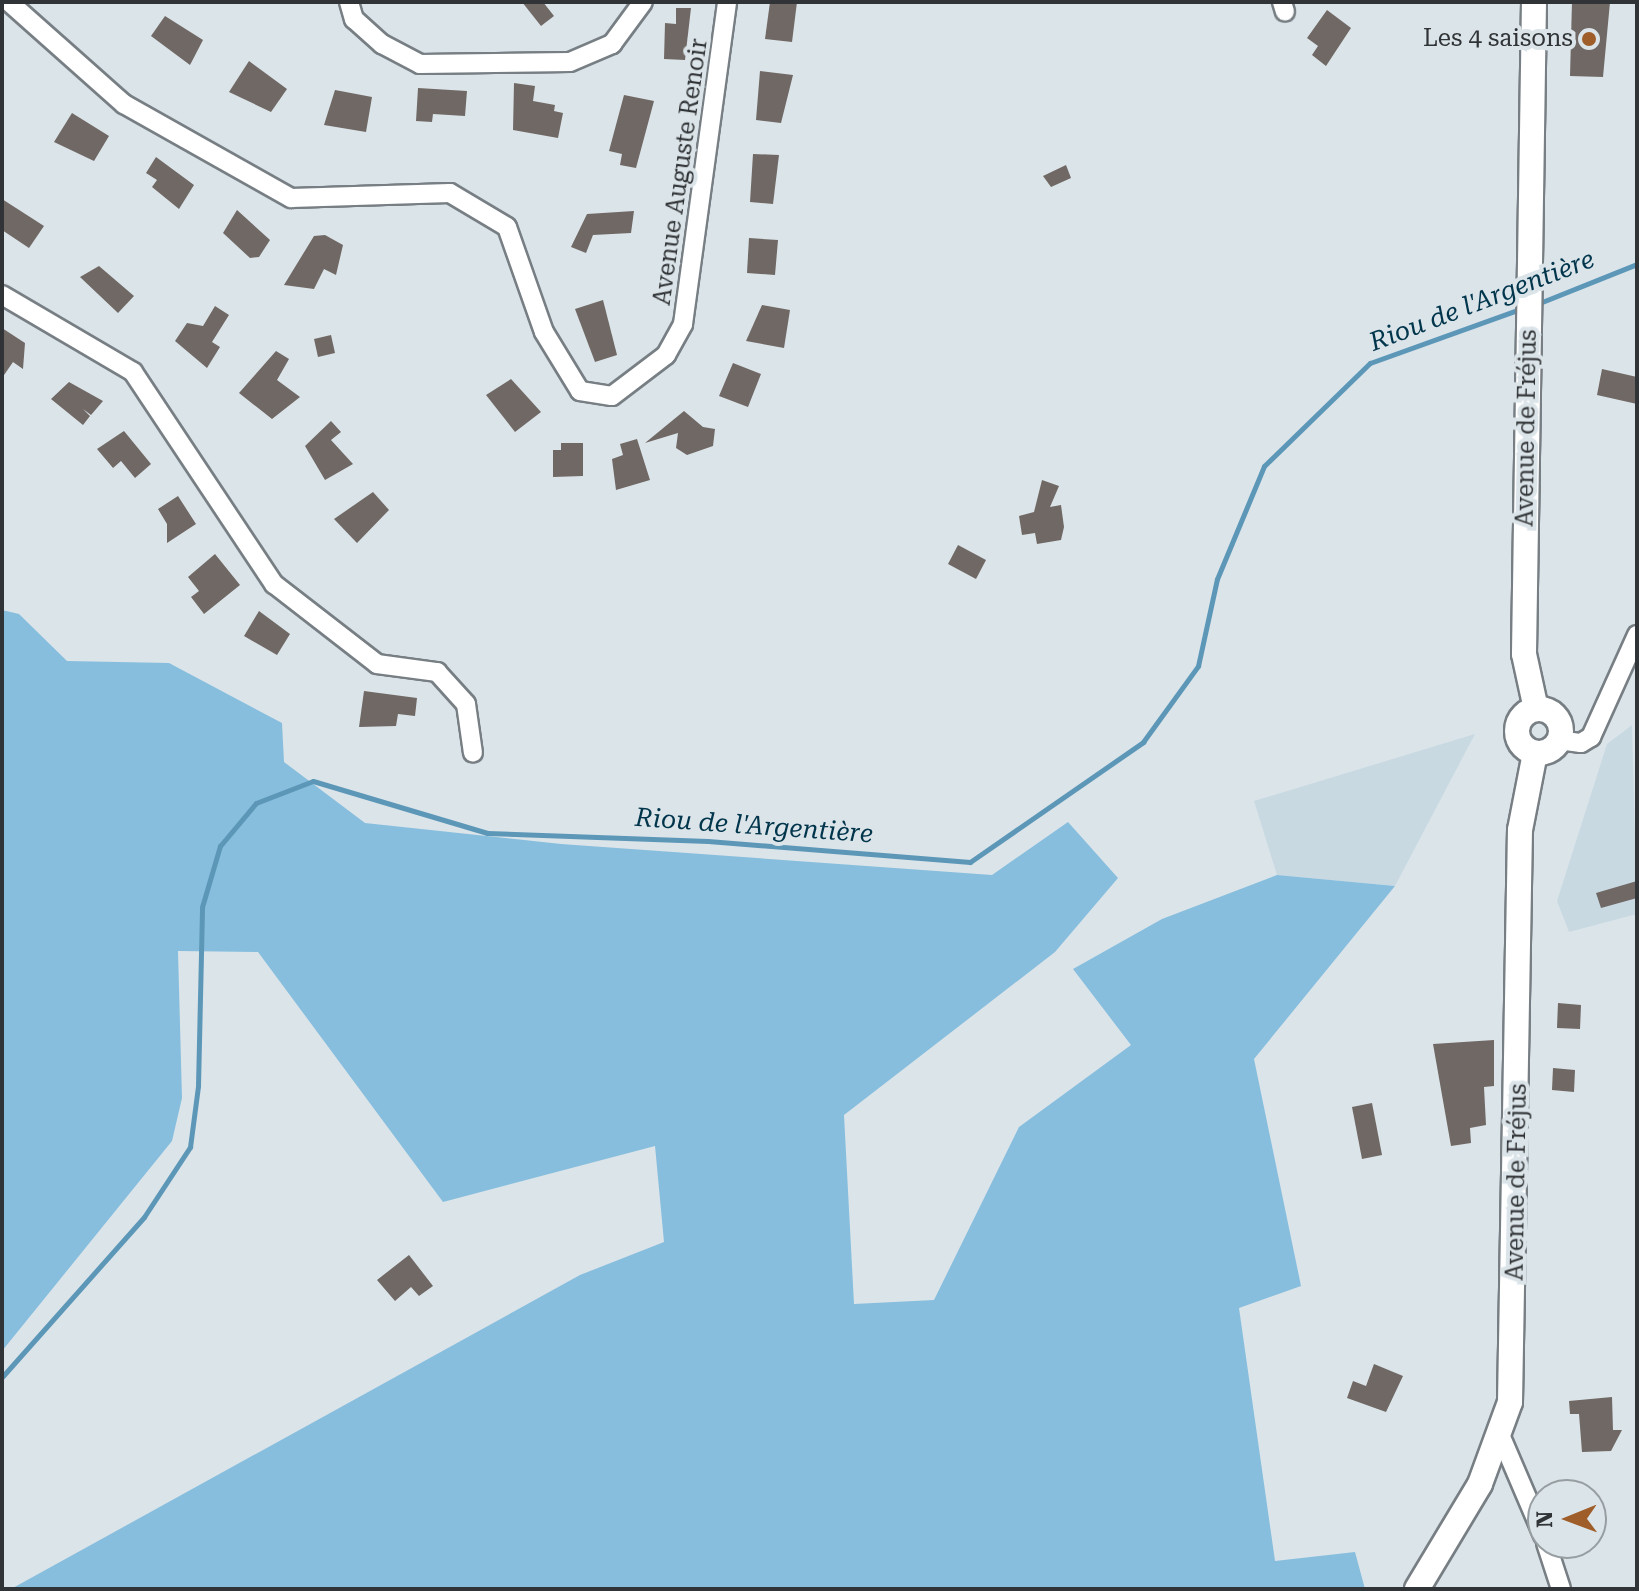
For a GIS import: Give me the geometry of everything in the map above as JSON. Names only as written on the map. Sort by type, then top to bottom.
[{"type":"main road","name":"Avenue de Fréjus","points":[[1534,2],[1524,654],[1536,709]]},
{"type":"main road","points":[[1536,709],[1553,714],[1559,740],[1535,753],[1519,740],[1517,729],[1536,709]]},
{"type":"main road","name":"Avenue de Fréjus","points":[[1417,1589],[1501,1437],[1515,1366],[1520,830],[1535,753]]},
{"type":"street","points":[[349,2],[354,19],[382,44],[420,64],[570,62],[612,44],[643,2]]},
{"type":"street","name":"Avenue Auguste Renoir","points":[[15,4],[124,104],[291,198],[450,193],[507,227],[544,332],[580,391],[612,396],[666,355],[683,324],[727,2]]},
{"type":"street","points":[[2,295],[133,372],[274,584],[377,664],[437,672],[466,704],[473,753]]},
{"type":"street","points":[[1559,740],[1581,743],[1591,737],[1637,635]]},
{"type":"street","points":[[1501,1437],[1527,1498]]},
{"type":"street","points":[[1551,1559],[1561,1589]]},
{"type":"shaded area","points":[[2,610],[19,614],[67,661],[169,663],[282,723],[284,762],[365,823],[561,844],[992,875],[1068,822],[1118,878],[1055,952],[844,1115],[854,1304],[934,1300],[1019,1127],[1131,1045],[1073,969],[1162,919],[1277,875],[1395,886],[1254,1059],[1301,1286],[1239,1308],[1275,1561],[1355,1552],[1365,1589],[11,1589],[580,1275],[664,1242],[655,1146],[443,1202],[258,952],[178,951],[182,1098],[172,1141],[2,1351]]},
{"type":"shaded area","points":[[1632,725],[1637,914],[1569,932],[1557,901],[1607,744]]},
{"type":"shaded area","points":[[1475,734],[1395,886],[1277,875],[1254,801]]},
{"type":"building","points":[[522,2],[543,2],[554,16],[541,26]]},
{"type":"building","points":[[770,2],[797,2],[792,42],[765,39]]},
{"type":"building","name":"Les 4 saisons","points":[[1572,2],[1610,2],[1603,77],[1570,76]]},
{"type":"building","points":[[676,8],[691,8],[685,60],[664,59],[665,23],[676,24]]},
{"type":"building","points":[[1327,10],[1351,28],[1326,66],[1312,55],[1318,46],[1307,38]]},
{"type":"building","points":[[165,16],[203,40],[190,65],[151,36]]},
{"type":"building","points":[[249,61],[287,89],[271,112],[229,92]]},
{"type":"building","points":[[760,71],[793,75],[781,123],[756,120]]},
{"type":"building","points":[[514,83],[535,86],[533,101],[555,105],[554,111],[563,113],[558,138],[513,130]]},
{"type":"building","points":[[418,88],[467,91],[465,116],[433,114],[432,122],[416,121]]},
{"type":"building","points":[[335,90],[372,97],[366,132],[324,125]]},
{"type":"building","points":[[624,95],[654,101],[636,168],[620,165],[622,154],[609,151]]},
{"type":"building","points":[[72,113],[109,136],[94,161],[54,142]]},
{"type":"building","points":[[753,154],[779,155],[773,204],[750,202]]},
{"type":"building","points":[[156,157],[194,185],[179,209],[152,187],[157,180],[146,173]]},
{"type":"building","points":[[1066,165],[1071,178],[1051,187],[1043,176]]},
{"type":"building","points":[[2,199],[44,226],[29,248],[2,230]]},
{"type":"building","points":[[237,210],[270,240],[259,257],[250,258],[223,233]]},
{"type":"building","points":[[634,211],[631,233],[593,235],[586,253],[571,247],[587,214]]},
{"type":"building","points":[[325,235],[343,245],[336,275],[324,269],[314,289],[284,285],[314,236]]},
{"type":"building","points":[[749,238],[778,240],[775,275],[747,273]]},
{"type":"building","points":[[99,266],[134,296],[118,313],[80,277]]},
{"type":"building","points":[[603,300],[617,355],[595,362],[575,309]]},
{"type":"building","points":[[762,305],[790,310],[784,348],[746,341]]},
{"type":"building","points":[[215,306],[229,315],[212,342],[220,347],[207,368],[175,341],[187,323],[203,326]]},
{"type":"building","points":[[2,328],[25,343],[23,369],[13,362],[2,378]]},
{"type":"building","points":[[331,335],[335,353],[318,357],[314,339]]},
{"type":"building","points":[[276,351],[289,359],[277,380],[300,397],[272,419],[239,393]]},
{"type":"building","points":[[733,363],[761,374],[748,407],[719,396]]},
{"type":"building","points":[[1602,369],[1637,377],[1637,404],[1597,395]]},
{"type":"building","points":[[511,379],[541,412],[515,432],[486,395]]},
{"type":"building","points":[[69,382],[103,401],[91,415],[83,409],[90,416],[83,425],[51,399]]},
{"type":"building","points":[[684,411],[703,427],[715,429],[713,446],[687,455],[676,448],[678,433],[645,443]]},
{"type":"building","points":[[331,421],[341,432],[331,440],[353,464],[325,480],[305,446]]},
{"type":"building","points":[[124,431],[151,464],[135,478],[121,461],[113,468],[97,449]]},
{"type":"building","points":[[637,439],[650,480],[616,490],[612,459],[623,455],[620,444]]},
{"type":"building","points":[[561,443],[583,443],[583,476],[553,477],[553,450],[561,450]]},
{"type":"building","points":[[1042,480],[1059,486],[1050,507],[1061,505],[1064,527],[1061,540],[1037,544],[1035,533],[1022,535],[1019,516],[1034,512]]},
{"type":"building","points":[[373,492],[389,510],[357,543],[334,519]]},
{"type":"building","points":[[178,496],[196,524],[167,543],[167,524],[158,509]]},
{"type":"building","points":[[958,545],[986,560],[976,579],[948,564]]},
{"type":"building","points":[[215,554],[240,585],[204,614],[191,597],[199,591],[188,577]]},
{"type":"building","points":[[259,611],[290,634],[277,655],[244,636]]},
{"type":"building","points":[[364,691],[417,698],[415,716],[398,714],[396,726],[359,727]]},
{"type":"building","points":[[1637,881],[1637,898],[1601,908],[1596,893]]},
{"type":"building","points":[[1558,1003],[1581,1005],[1580,1029],[1557,1028]]},
{"type":"building","points":[[1494,1040],[1494,1086],[1484,1087],[1486,1125],[1470,1128],[1471,1143],[1451,1146],[1433,1044]]},
{"type":"building","points":[[1553,1068],[1575,1070],[1574,1092],[1552,1090]]},
{"type":"building","points":[[1372,1103],[1382,1155],[1362,1159],[1352,1107]]},
{"type":"building","points":[[409,1255],[433,1286],[419,1296],[411,1287],[395,1301],[377,1280]]},
{"type":"building","points":[[1374,1364],[1403,1376],[1386,1412],[1347,1398],[1353,1381],[1366,1386]]},
{"type":"building","points":[[1612,1397],[1613,1430],[1622,1430],[1611,1451],[1582,1452],[1579,1414],[1570,1414],[1569,1401]]},
{"type":"waterway","name":"Riou de l'Argentière","points":[[1537,304],[1637,264]]},
{"type":"waterway","name":"Riou de l'Argentière","points":[[2,1377],[144,1217],[190,1147],[198,1086],[202,907],[220,846],[256,803],[313,781],[487,833],[708,841],[970,862],[1143,742],[1198,666],[1217,579],[1264,466],[1370,363],[1523,308]]},
{"type":"place","name":"Les 4 saisons","points":[[1589,39]]}]
